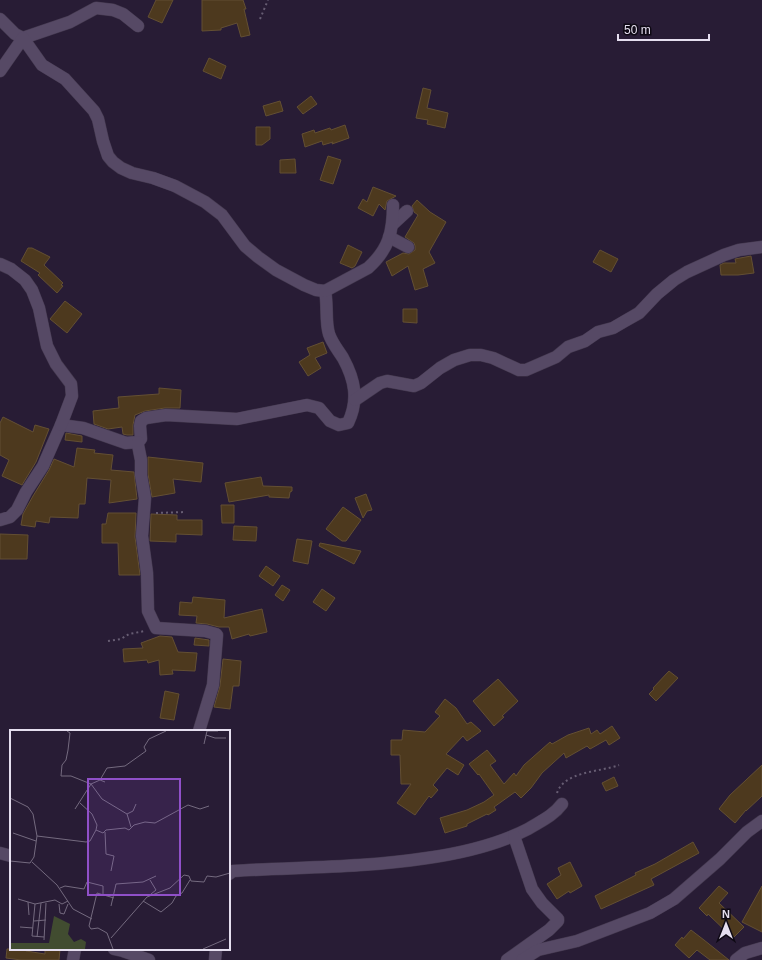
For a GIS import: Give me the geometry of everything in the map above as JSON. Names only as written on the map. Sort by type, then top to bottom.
[{"type":"street","points":[[0,71],[23,38],[70,22],[99,4],[123,14],[138,26]]},
{"type":"street","points":[[0,19],[15,34],[23,38],[42,65],[65,79],[94,111],[98,119],[107,152],[113,162],[132,173],[153,178],[175,186],[200,199],[222,216],[245,246],[258,257],[276,270],[304,285],[316,290],[329,288],[368,268],[384,248],[389,237],[393,224],[393,205]]},
{"type":"street","points":[[393,224],[407,211]]},
{"type":"street","points":[[389,237],[408,247]]},
{"type":"street","points":[[355,400],[380,383],[387,381],[414,386],[421,384],[440,368],[454,360],[470,355],[480,355],[503,362],[519,370],[526,370],[556,357],[568,347],[584,341],[598,332],[613,328],[630,318],[645,308],[657,294],[674,280],[687,272],[734,252],[762,247]]},
{"type":"street","points":[[0,264],[11,269],[25,280],[32,290],[39,308],[47,346],[56,364],[71,384],[72,396],[43,466],[26,492],[17,510],[10,517],[0,520]]},
{"type":"street","points":[[199,730],[213,685],[217,635],[205,631],[156,628],[148,611],[147,573],[142,536],[145,498],[138,445],[138,442],[141,439],[141,421],[146,418],[166,415],[237,419],[307,405],[319,408],[330,421],[339,425],[348,423],[352,414],[355,400],[352,379],[329,334],[327,306],[329,288]]},
{"type":"street","points":[[61,425],[83,428],[126,443],[138,442]]},
{"type":"street","points":[[230,873],[232,871],[356,866],[452,854],[481,847],[514,836],[552,815],[562,804]]},
{"type":"street","points":[[522,960],[538,950],[577,942],[650,913],[668,903],[720,859],[747,832],[762,821]]},
{"type":"street","points":[[508,960],[549,930],[558,921],[558,919],[542,903],[532,889],[514,836]]},
{"type":"street","points":[[0,853],[10,856]]},
{"type":"street","points":[[736,960],[745,953],[762,948]]},
{"type":"street","points":[[73,960],[75,950]]},
{"type":"street","points":[[120,950],[149,960]]},
{"type":"street","points":[[215,960],[216,950]]},
{"type":"path","points":[[260,19],[268,0]]},
{"type":"path","points":[[145,510],[160,513],[178,511],[185,512]]},
{"type":"path","points":[[108,641],[122,639],[129,634],[156,628]]},
{"type":"path","points":[[552,815],[556,804],[557,792],[563,783],[582,774],[619,765]]},
{"type":"building","points":[[156,0],[173,0],[162,23],[148,17]]},
{"type":"building","points":[[202,0],[243,0],[250,35],[241,37],[237,23],[221,28],[221,30],[202,31]]},
{"type":"building","points":[[209,58],[226,66],[221,79],[203,71]]},
{"type":"building","points":[[423,88],[431,90],[427,108],[448,113],[445,128],[427,124],[428,120],[416,118]]},
{"type":"building","points":[[311,96],[317,104],[303,114],[297,107]]},
{"type":"building","points":[[280,101],[283,111],[266,116],[263,106]]},
{"type":"building","points":[[345,125],[349,138],[332,144],[333,142],[323,145],[322,141],[305,147],[302,134],[314,130],[315,133],[330,128],[331,130]]},
{"type":"building","points":[[256,127],[270,127],[270,139],[262,145],[256,145]]},
{"type":"building","points":[[328,156],[341,160],[333,184],[320,180]]},
{"type":"building","points":[[295,159],[296,173],[280,173],[280,160]]},
{"type":"building","points":[[373,187],[396,196],[387,201],[385,210],[379,204],[373,216],[358,208],[363,199],[367,202]]},
{"type":"building","points":[[417,200],[430,212],[446,222],[429,252],[435,263],[423,269],[428,286],[415,290],[408,266],[392,276],[386,262],[403,253],[409,254],[415,250],[414,243],[405,237],[418,215],[414,212],[412,206]]},
{"type":"building","points":[[348,245],[362,252],[355,266],[352,268],[340,263]]},
{"type":"building","points":[[28,248],[32,248],[50,257],[44,265],[63,283],[61,285],[63,286],[57,293],[38,275],[40,273],[21,261]]},
{"type":"building","points":[[600,250],[618,259],[611,272],[593,262]]},
{"type":"building","points":[[751,256],[754,273],[721,275],[720,265],[724,263],[736,263],[735,259]]},
{"type":"building","points":[[65,301],[82,314],[67,333],[50,319]]},
{"type":"building","points":[[403,309],[417,309],[417,323],[403,322]]},
{"type":"building","points":[[323,342],[327,353],[315,358],[321,368],[308,376],[299,362],[310,355],[307,348]]},
{"type":"building","points":[[159,388],[181,390],[180,408],[165,408],[145,411],[135,415],[133,435],[123,434],[122,427],[108,429],[94,424],[93,411],[119,408],[118,397],[159,394]]},
{"type":"building","points":[[3,417],[33,432],[35,425],[49,429],[36,462],[22,485],[2,476],[9,460],[0,455],[0,423]]},
{"type":"building","points":[[66,433],[82,436],[82,442],[65,440]]},
{"type":"building","points":[[77,448],[95,450],[94,453],[113,455],[111,470],[134,472],[137,499],[109,503],[111,480],[87,478],[85,504],[79,504],[78,518],[50,517],[49,523],[36,521],[35,527],[21,525],[23,514],[54,459],[74,467]]},
{"type":"building","points":[[148,457],[203,463],[201,482],[173,479],[175,493],[152,497],[148,474]]},
{"type":"building","points":[[261,477],[263,486],[292,487],[289,498],[269,497],[269,495],[229,502],[225,483]]},
{"type":"building","points":[[366,494],[372,510],[367,511],[363,518],[355,498]]},
{"type":"building","points":[[221,505],[234,505],[234,523],[222,523]]},
{"type":"building","points":[[343,507],[361,520],[346,541],[342,541],[326,529]]},
{"type":"building","points":[[108,513],[136,513],[135,537],[140,575],[119,575],[118,543],[102,543],[102,524],[106,524]]},
{"type":"building","points":[[151,514],[177,515],[177,520],[202,520],[202,535],[176,534],[176,542],[150,541]]},
{"type":"building","points":[[234,526],[257,527],[256,541],[233,540]]},
{"type":"building","points":[[0,534],[28,535],[27,559],[0,559]]},
{"type":"building","points":[[297,539],[312,541],[308,564],[293,561]]},
{"type":"building","points":[[320,543],[361,551],[354,564],[319,546]]},
{"type":"building","points":[[266,566],[280,576],[273,586],[259,576]]},
{"type":"building","points":[[282,585],[290,590],[283,601],[275,595]]},
{"type":"building","points":[[322,589],[335,598],[326,611],[313,602]]},
{"type":"building","points":[[193,597],[225,600],[224,618],[262,609],[267,632],[250,636],[249,634],[232,639],[229,627],[219,627],[196,623],[197,616],[179,615],[180,602],[192,603]]},
{"type":"building","points":[[160,636],[172,637],[178,652],[197,653],[195,671],[172,670],[173,674],[160,675],[159,660],[148,663],[147,660],[124,662],[123,649],[143,648],[141,643]]},
{"type":"building","points":[[195,638],[209,640],[209,646],[194,645]]},
{"type":"building","points":[[223,659],[241,661],[239,686],[233,686],[230,709],[214,707],[220,686]]},
{"type":"building","points":[[669,671],[678,678],[656,701],[649,694]]},
{"type":"building","points":[[498,679],[518,701],[494,726],[473,701]]},
{"type":"building","points":[[165,691],[179,694],[174,720],[160,718]]},
{"type":"building","points":[[445,699],[456,708],[467,724],[471,722],[481,731],[467,741],[463,736],[446,754],[464,765],[458,775],[447,768],[433,785],[438,790],[431,798],[429,796],[415,815],[397,803],[411,784],[401,784],[400,755],[391,755],[391,740],[402,740],[403,730],[425,732],[440,716],[435,712]]},
{"type":"building","points":[[612,726],[620,738],[609,745],[606,740],[590,749],[587,746],[566,758],[564,753],[542,773],[531,788],[521,798],[515,792],[494,807],[496,810],[488,815],[487,814],[467,824],[467,826],[445,833],[440,818],[467,810],[484,802],[494,795],[479,774],[478,775],[469,764],[487,750],[496,761],[490,765],[504,784],[514,773],[516,776],[524,765],[550,742],[552,744],[568,735],[589,728],[591,734],[597,730],[600,734]]},
{"type":"building","points":[[762,765],[762,796],[746,810],[735,823],[719,809],[730,795]]},
{"type":"building","points":[[614,777],[618,786],[606,791],[602,783]]},
{"type":"building","points":[[693,842],[699,853],[651,879],[654,885],[601,909],[595,896],[636,875],[635,873],[655,864]]},
{"type":"building","points":[[570,862],[582,886],[570,893],[569,891],[557,899],[547,884],[561,875],[558,868]]},
{"type":"building","points":[[719,886],[728,893],[719,903],[744,927],[733,938],[708,914],[707,916],[699,908]]},
{"type":"building","points":[[762,886],[762,932],[742,922]]},
{"type":"building","points":[[691,930],[729,960],[710,960],[697,950],[689,958],[675,945]]},
{"type":"building","points":[[7,949],[26,950],[45,954],[45,950],[60,950],[59,960],[21,960],[6,958]]}]
